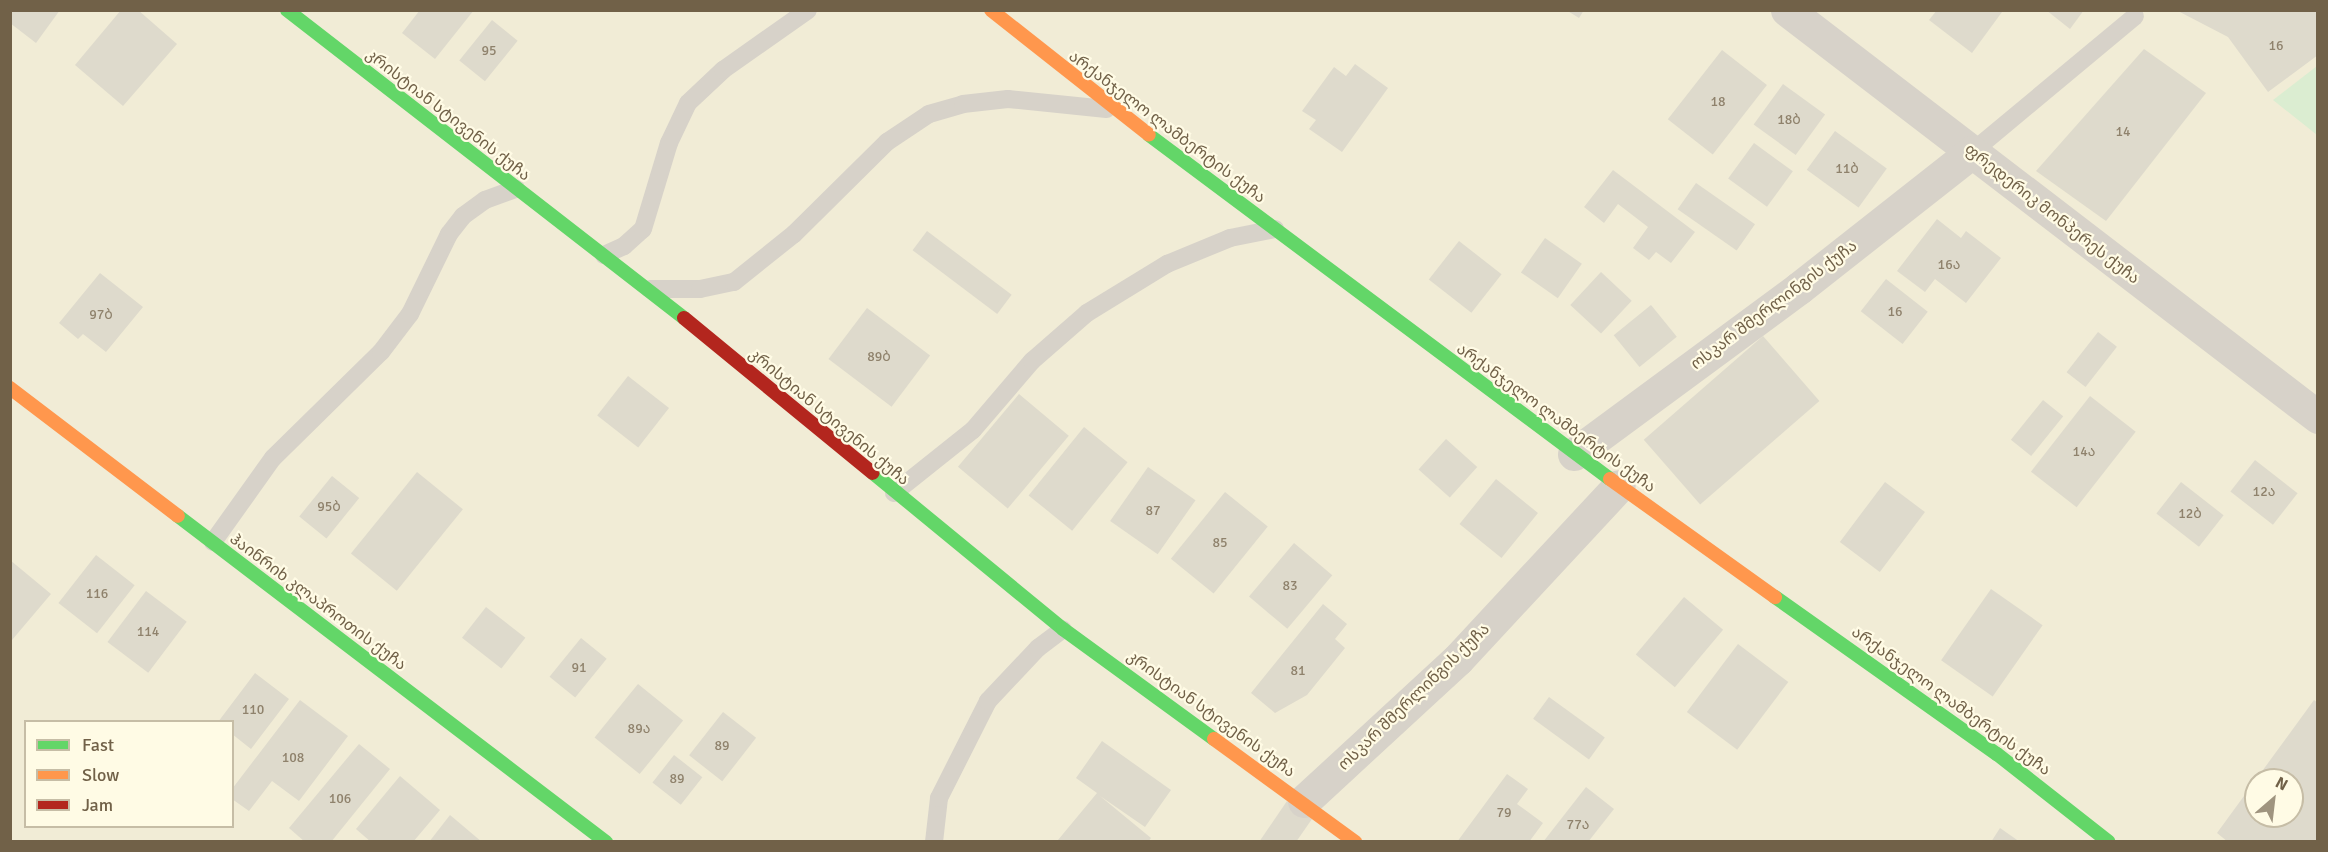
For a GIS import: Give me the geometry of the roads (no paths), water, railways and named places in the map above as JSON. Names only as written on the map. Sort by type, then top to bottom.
[{"type":"street","name":"კრისტიან სტივენის ქუჩა","points":[[286,10],[648,289],[894,493],[1063,629],[1304,801],[1355,842]]},
{"type":"street","name":"არქანჯელო ლამბერტის ქუჩა","points":[[991,10],[1116,110],[1574,454],[1997,754],[2109,842]]},
{"type":"street","name":"ფრედერიკ მონპერეს ქუჩა","points":[[1787,10],[2318,417]]},
{"type":"street","name":"ოსკარ შმერლინგის ქუჩა","points":[[1574,454],[1799,288],[1972,152]]},
{"type":"street","name":"ჰაინრიხ კლაპროთის ქუჩა","points":[[10,388],[606,842]]},
{"type":"street","name":"ოსკარ შმერლინგის ქუჩა","points":[[1304,801],[1458,659],[1619,486]]},
{"type":"lane","points":[[604,255],[624,246],[643,229],[669,143],[688,103],[723,70],[808,10]]},
{"type":"lane","points":[[1972,152],[2135,16]]},
{"type":"lane","points":[[648,289],[700,289],[734,282],[794,234],[887,142],[929,114],[963,104],[1008,99],[1116,110]]},
{"type":"lane","points":[[213,542],[273,458],[381,352],[404,322],[449,234],[463,216],[485,200],[516,189]]},
{"type":"lane","points":[[894,493],[973,430],[1032,361],[1087,313],[1167,264],[1230,238],[1275,230]]},
{"type":"lane","points":[[934,842],[939,798],[988,701],[1038,648],[1063,629]]}]
